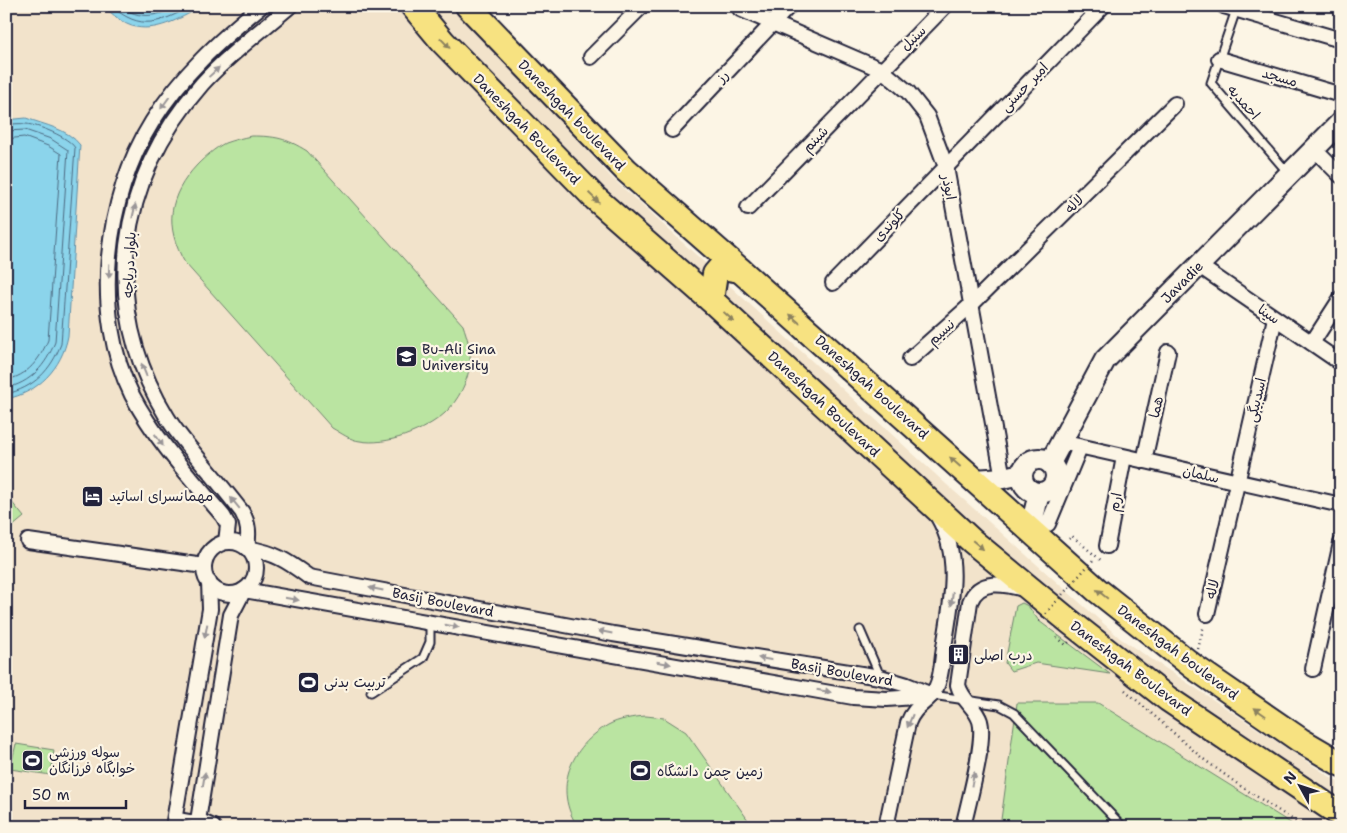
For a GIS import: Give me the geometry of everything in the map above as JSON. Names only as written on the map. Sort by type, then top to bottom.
[{"type":"highway","name":"Daneshgah Boulevard","points":[[413,6],[443,42],[596,199],[711,300],[972,540],[1033,592],[1168,699],[1267,765]]},
{"type":"highway","name":"Daneshgah boulevard","points":[[468,6],[626,170],[975,480],[1041,528],[1097,590],[1194,667],[1300,740]]},
{"type":"highway","points":[[711,300],[714,274],[721,267],[740,270]]},
{"type":"highway","points":[[1300,740],[1341,757]]},
{"type":"highway","points":[[1300,740],[1341,764]]},
{"type":"highway","points":[[1267,765],[1341,804]]},
{"type":"highway","points":[[1267,765],[1341,815]]},
{"type":"main road","name":"Javadie","points":[[1050,463],[1070,445],[1105,360],[1341,122]]},
{"type":"main road","points":[[975,480],[1013,476],[1023,481],[1026,487],[1032,491],[1039,493],[1053,485],[1056,477],[1055,469],[1044,459],[1030,461],[1013,476]]},
{"type":"main road","points":[[1039,493],[1034,514],[1041,528]]},
{"type":"street","name":"بلوار دریاچه","points":[[226,542],[228,525],[223,516],[163,445],[138,406],[126,380],[118,359],[111,321],[108,282],[109,251],[117,208],[130,165],[151,122],[177,86],[196,64],[261,6]]},
{"type":"street","name":"بلوار دریاچه","points":[[247,548],[248,522],[242,512],[172,426],[158,403],[143,370],[133,340],[127,313],[126,251],[138,194],[150,162],[163,137],[203,83],[250,39],[290,6]]},
{"type":"street","points":[[591,56],[642,6]]},
{"type":"street","name":"ابوذر","points":[[739,6],[740,9],[882,70],[908,92],[927,116],[946,167],[972,304],[1013,476]]},
{"type":"street","name":"رز","points":[[672,130],[789,6]]},
{"type":"street","name":"سنبل","points":[[882,70],[944,6]]},
{"type":"street","name":"امیر حسنی","points":[[946,167],[1103,6]]},
{"type":"street","points":[[1230,8],[1341,40]]},
{"type":"street","name":"مسجد","points":[[1219,59],[1341,94]]},
{"type":"street","name":"شبنم","points":[[748,208],[882,70]]},
{"type":"street","name":"لاله","points":[[972,304],[1175,104]]},
{"type":"street","points":[[1314,149],[1341,176]]},
{"type":"street","name":"کلوندی","points":[[833,283],[946,167]]},
{"type":"street","name":"سینا","points":[[1198,266],[1341,363]]},
{"type":"street","points":[[1312,343],[1341,298]]},
{"type":"street","name":"نسیم","points":[[910,359],[972,304]]},
{"type":"street","name":"اسدبیگی","points":[[1237,482],[1275,318]]},
{"type":"street","name":"هما","points":[[1144,461],[1168,352]]},
{"type":"street","points":[[1041,528],[1070,445]]},
{"type":"street","name":"سلمان","points":[[1070,445],[1341,506]]},
{"type":"street","name":"ارم","points":[[1107,546],[1124,457]]},
{"type":"street","name":"لاله","points":[[1207,614],[1237,482]]},
{"type":"street","points":[[886,827],[908,723],[914,710],[932,695],[938,683],[954,582],[954,563],[942,525],[917,491]]},
{"type":"street","points":[[28,541],[204,566]]},
{"type":"street","points":[[213,827],[197,823],[231,615],[244,590],[254,577],[256,569],[256,561],[247,548],[234,542],[218,545],[211,550],[204,566],[205,575],[209,582],[221,592],[229,594],[244,590]]},
{"type":"street","points":[[1313,669],[1341,543]]},
{"type":"street","name":"Basij Boulevard","points":[[247,548],[270,552],[292,564],[309,577],[613,634],[880,677],[932,695]]},
{"type":"street","points":[[174,821],[210,609],[209,582]]},
{"type":"street","points":[[963,827],[981,740],[980,721],[965,701],[958,685],[972,597],[983,587],[996,584],[1006,584],[1033,592]]},
{"type":"street","name":"Basij Boulevard","points":[[244,590],[853,697],[886,699],[932,695]]},
{"type":"lane","name":"احمدیه","points":[[1230,8],[1219,59],[1211,83],[1289,174]]},
{"type":"lane","points":[[371,692],[423,658],[430,642],[430,622]]},
{"type":"lane","points":[[860,630],[880,677]]},
{"type":"lane","points":[[932,695],[999,705],[1014,713],[1123,827]]},
{"type":"lane","points":[[174,821],[197,823]]},
{"type":"path","points":[[1041,528],[1070,540],[1072,536],[1103,562]]},
{"type":"path","points":[[1039,621],[1093,560]]},
{"type":"path","name":"لاله","points":[[1194,667],[1207,614]]},
{"type":"shaded area","name":"Bu-Ali Sina University","points":[[6,6],[457,6],[610,176],[946,484],[1121,639],[1341,784],[1341,827],[6,827]]},
{"type":"green space","points":[[251,136],[280,139],[293,143],[307,151],[463,325],[470,352],[468,376],[454,402],[437,420],[405,436],[370,442],[356,440],[332,428],[185,263],[178,249],[172,224],[172,212],[180,188],[197,165],[214,150],[225,143]]},
{"type":"green space","points":[[6,495],[24,517],[6,532]]},
{"type":"green space","points":[[1022,603],[1028,606],[1039,621],[1110,674],[1036,663],[1011,671],[1005,663],[1016,606]]},
{"type":"green space","points":[[1017,703],[1098,703],[1297,827],[1000,827]]},
{"type":"green space","name":"زمین چمن دانشگاه","points":[[646,716],[664,718],[686,732],[753,827],[578,827],[570,813],[566,784],[575,756],[584,744],[608,725],[617,721]]},
{"type":"green space","name":"سوله ورزشی خوابگاه فرزانگان","points":[[16,744],[54,750],[51,775],[10,769]]},
{"type":"water","points":[[103,6],[203,6],[171,22],[145,28],[127,24]]},
{"type":"water","points":[[26,118],[63,131],[80,145],[68,336],[60,358],[47,377],[28,391],[6,399],[6,120]]},
{"type":"place","name":"Bu-Ali Sina University","points":[[406,357]]},
{"type":"place","name":"مهمانسرای اساتید","points":[[93,496]]},
{"type":"place","name":"درب اصلی","points":[[958,655]]},
{"type":"place","name":"تربیت بدنی","points":[[308,682]]},
{"type":"place","name":"سوله ورزشی خوابگاه فرزانگان","points":[[33,760]]},
{"type":"place","name":"زمین چمن دانشگاه","points":[[641,771]]}]
